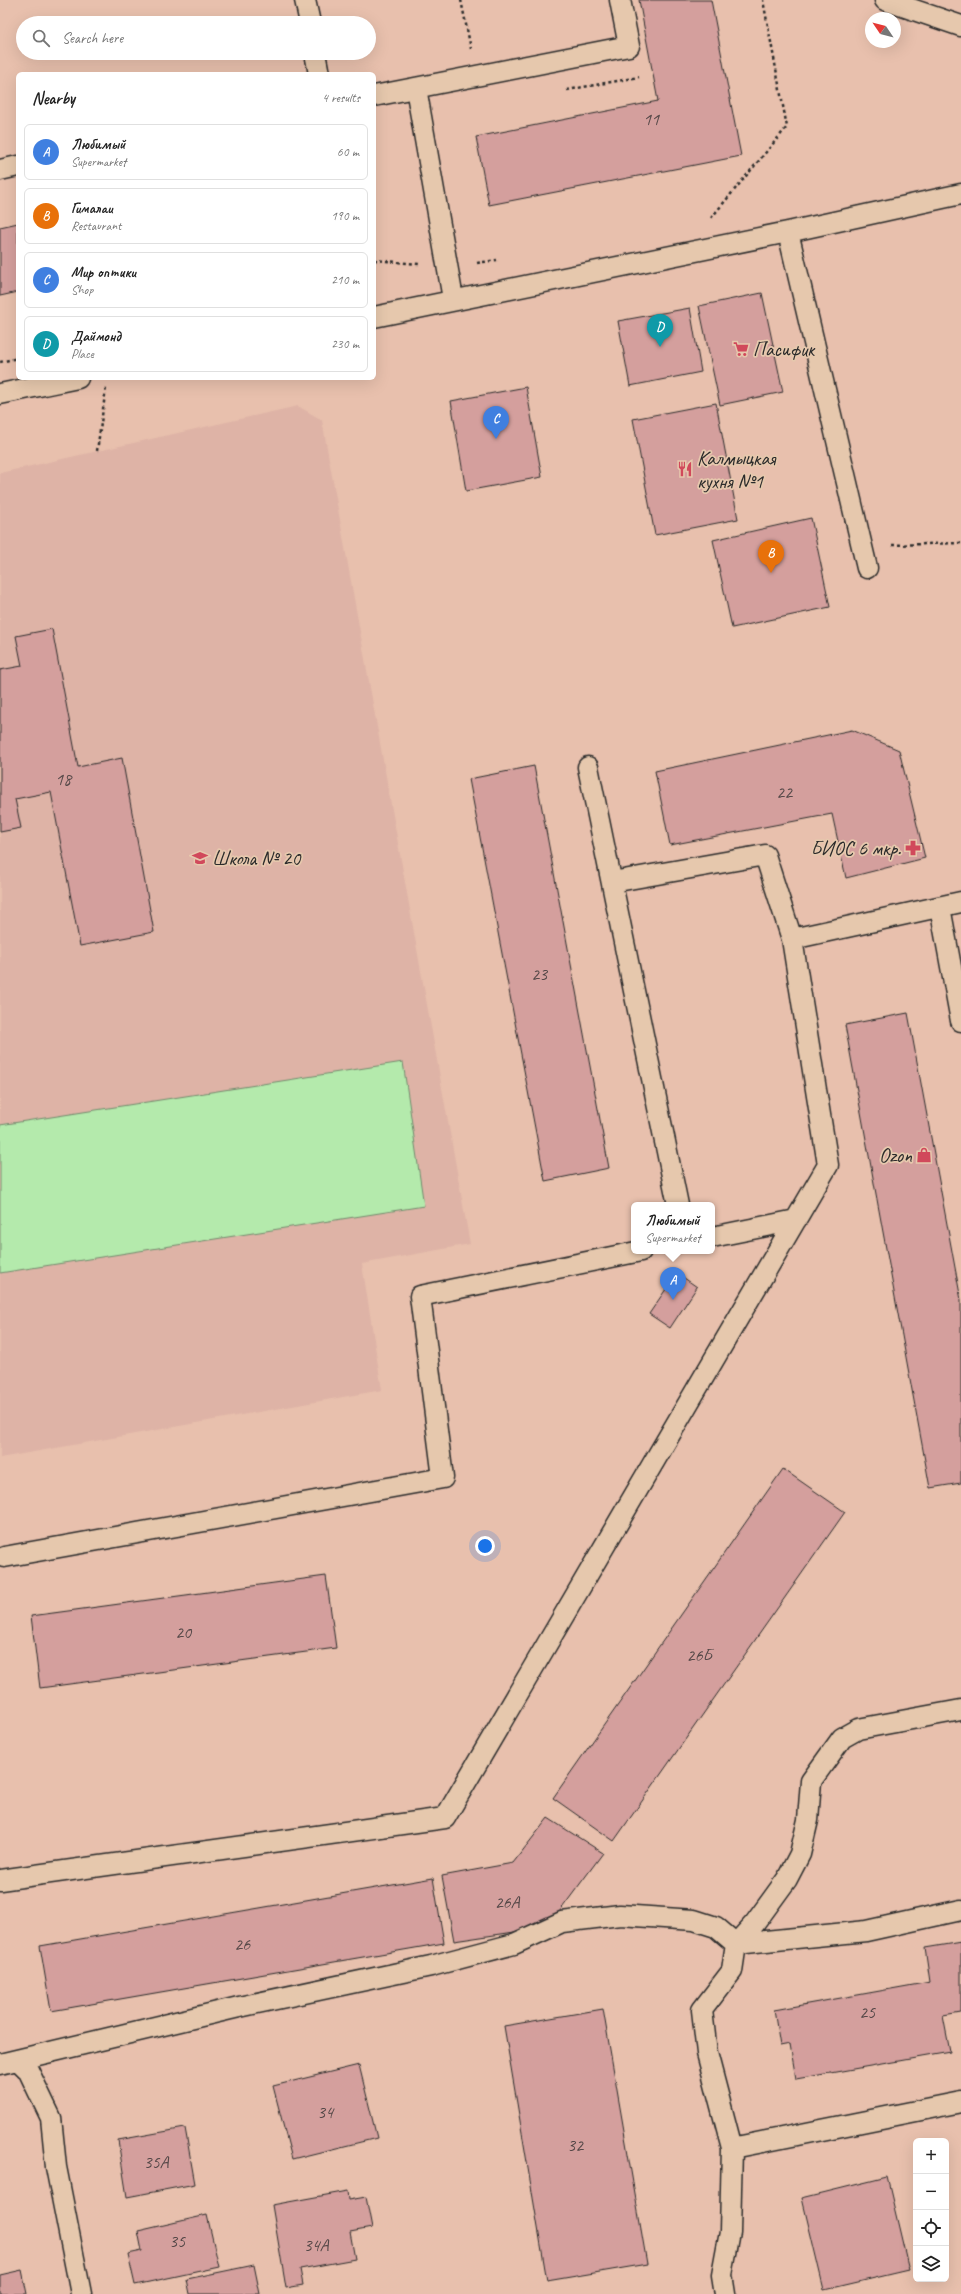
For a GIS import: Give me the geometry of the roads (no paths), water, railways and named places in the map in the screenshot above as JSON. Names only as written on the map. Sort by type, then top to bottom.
[{"type":"lane","points":[[305,0],[308,16]]},
{"type":"lane","points":[[376,96],[629,46],[620,0]]},
{"type":"lane","points":[[885,0],[961,26]]},
{"type":"lane","points":[[316,60],[319,72]]},
{"type":"lane","points":[[416,88],[453,299]]},
{"type":"lane","points":[[0,170],[16,166]]},
{"type":"lane","points":[[376,317],[453,299],[788,232],[961,194]]},
{"type":"lane","points":[[788,232],[860,546],[867,568]]},
{"type":"lane","points":[[0,394],[68,380]]},
{"type":"lane","points":[[588,767],[677,1202]]},
{"type":"lane","points":[[0,1878],[444,1818],[828,1164],[792,939],[765,855],[612,882]]},
{"type":"lane","points":[[792,939],[961,902]]},
{"type":"lane","points":[[940,906],[961,1021]]},
{"type":"lane","points":[[715,1236],[796,1220]]},
{"type":"lane","points":[[4,1556],[443,1478],[420,1296],[631,1253]]},
{"type":"lane","points":[[726,2294],[722,2275],[730,2232],[732,2148],[707,2053],[702,2010],[732,1971],[736,1944],[755,1923],[787,1879],[800,1854],[808,1820],[811,1781],[842,1738],[858,1729],[961,1710]]},
{"type":"lane","points":[[9,2062],[239,2007],[438,1964],[514,1944],[562,1922],[620,1914],[694,1920],[716,1927],[736,1944],[866,1931],[961,1910]]},
{"type":"lane","points":[[9,2062],[28,2070],[52,2118],[56,2167],[81,2294]]},
{"type":"lane","points":[[732,2148],[961,2102]]},
{"type":"place","name":"Даймонд","points":[[660,347]]},
{"type":"place","name":"Пасифик","points":[[741,349]]},
{"type":"place","name":"Мир оптики","points":[[496,439]]},
{"type":"place","name":"Калмыцкая кухня №1","points":[[685,469]]},
{"type":"place","name":"Гималаи","points":[[771,573]]},
{"type":"place","name":"БИОС 6 мкр.","points":[[913,848]]},
{"type":"place","name":"Школа № 20","points":[[200,858]]},
{"type":"place","name":"Ozon","points":[[924,1155]]},
{"type":"place","name":"Любимый","points":[[673,1300]]}]
